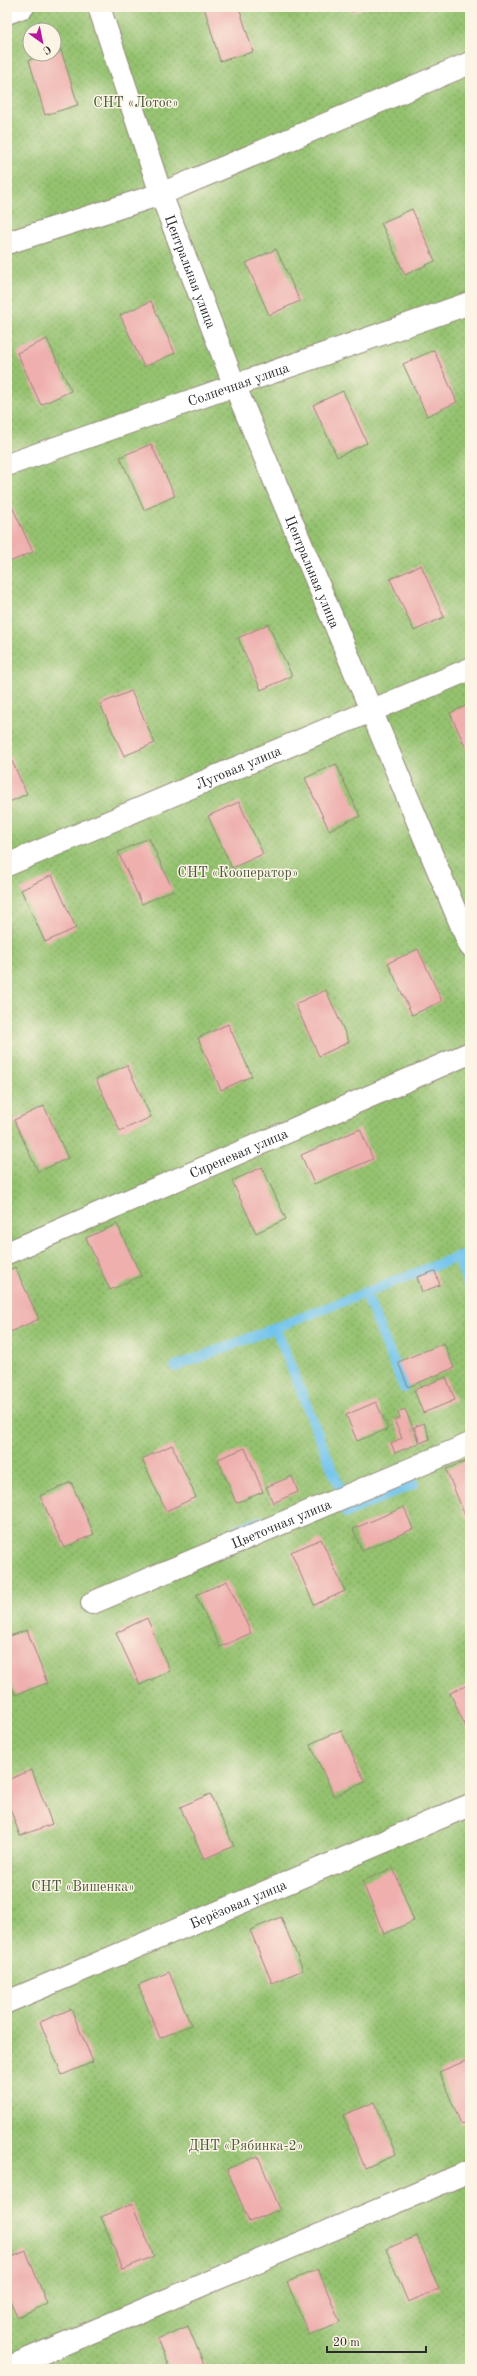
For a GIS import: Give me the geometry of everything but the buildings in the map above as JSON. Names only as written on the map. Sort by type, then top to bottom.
[{"type":"street","points":[[7,13],[23,7]]},
{"type":"street","name":"Центральная улица","points":[[99,7],[161,194],[234,384],[470,946]]},
{"type":"street","points":[[7,243],[161,194],[470,63]]},
{"type":"street","name":"Солнечная улица","points":[[7,465],[234,384],[470,303]]},
{"type":"street","name":"Луговая улица","points":[[7,865],[470,669]]},
{"type":"street","name":"Сиреневая улица","points":[[7,1253],[470,1053]]},
{"type":"street","name":"Цветочная улица","points":[[92,1603],[470,1444]]},
{"type":"street","name":"Берёзовая улица","points":[[7,2002],[470,1805]]},
{"type":"street","points":[[7,2368],[470,2171]]},
{"type":"green space","name":"СНТ «Кооператор»","points":[[7,7],[470,7],[470,2369],[7,2369]]},
{"type":"waterway","points":[[175,1367],[470,1252]]},
{"type":"waterway","points":[[457,1257],[470,1288]]},
{"type":"waterway","points":[[365,1292],[404,1388]]},
{"type":"waterway","points":[[275,1327],[339,1486]]},
{"type":"waterway","points":[[346,1513],[414,1484]]},
{"type":"waterway","points":[[238,1529],[260,1521]]},
{"type":"park label","name":"СНТ «Лотос»","points":[[136,102]]},
{"type":"park label","name":"СНТ «Вишенка»","points":[[83,1886]]},
{"type":"park label","name":"ДНТ «Рябинка-2»","points":[[246,2145]]}]
